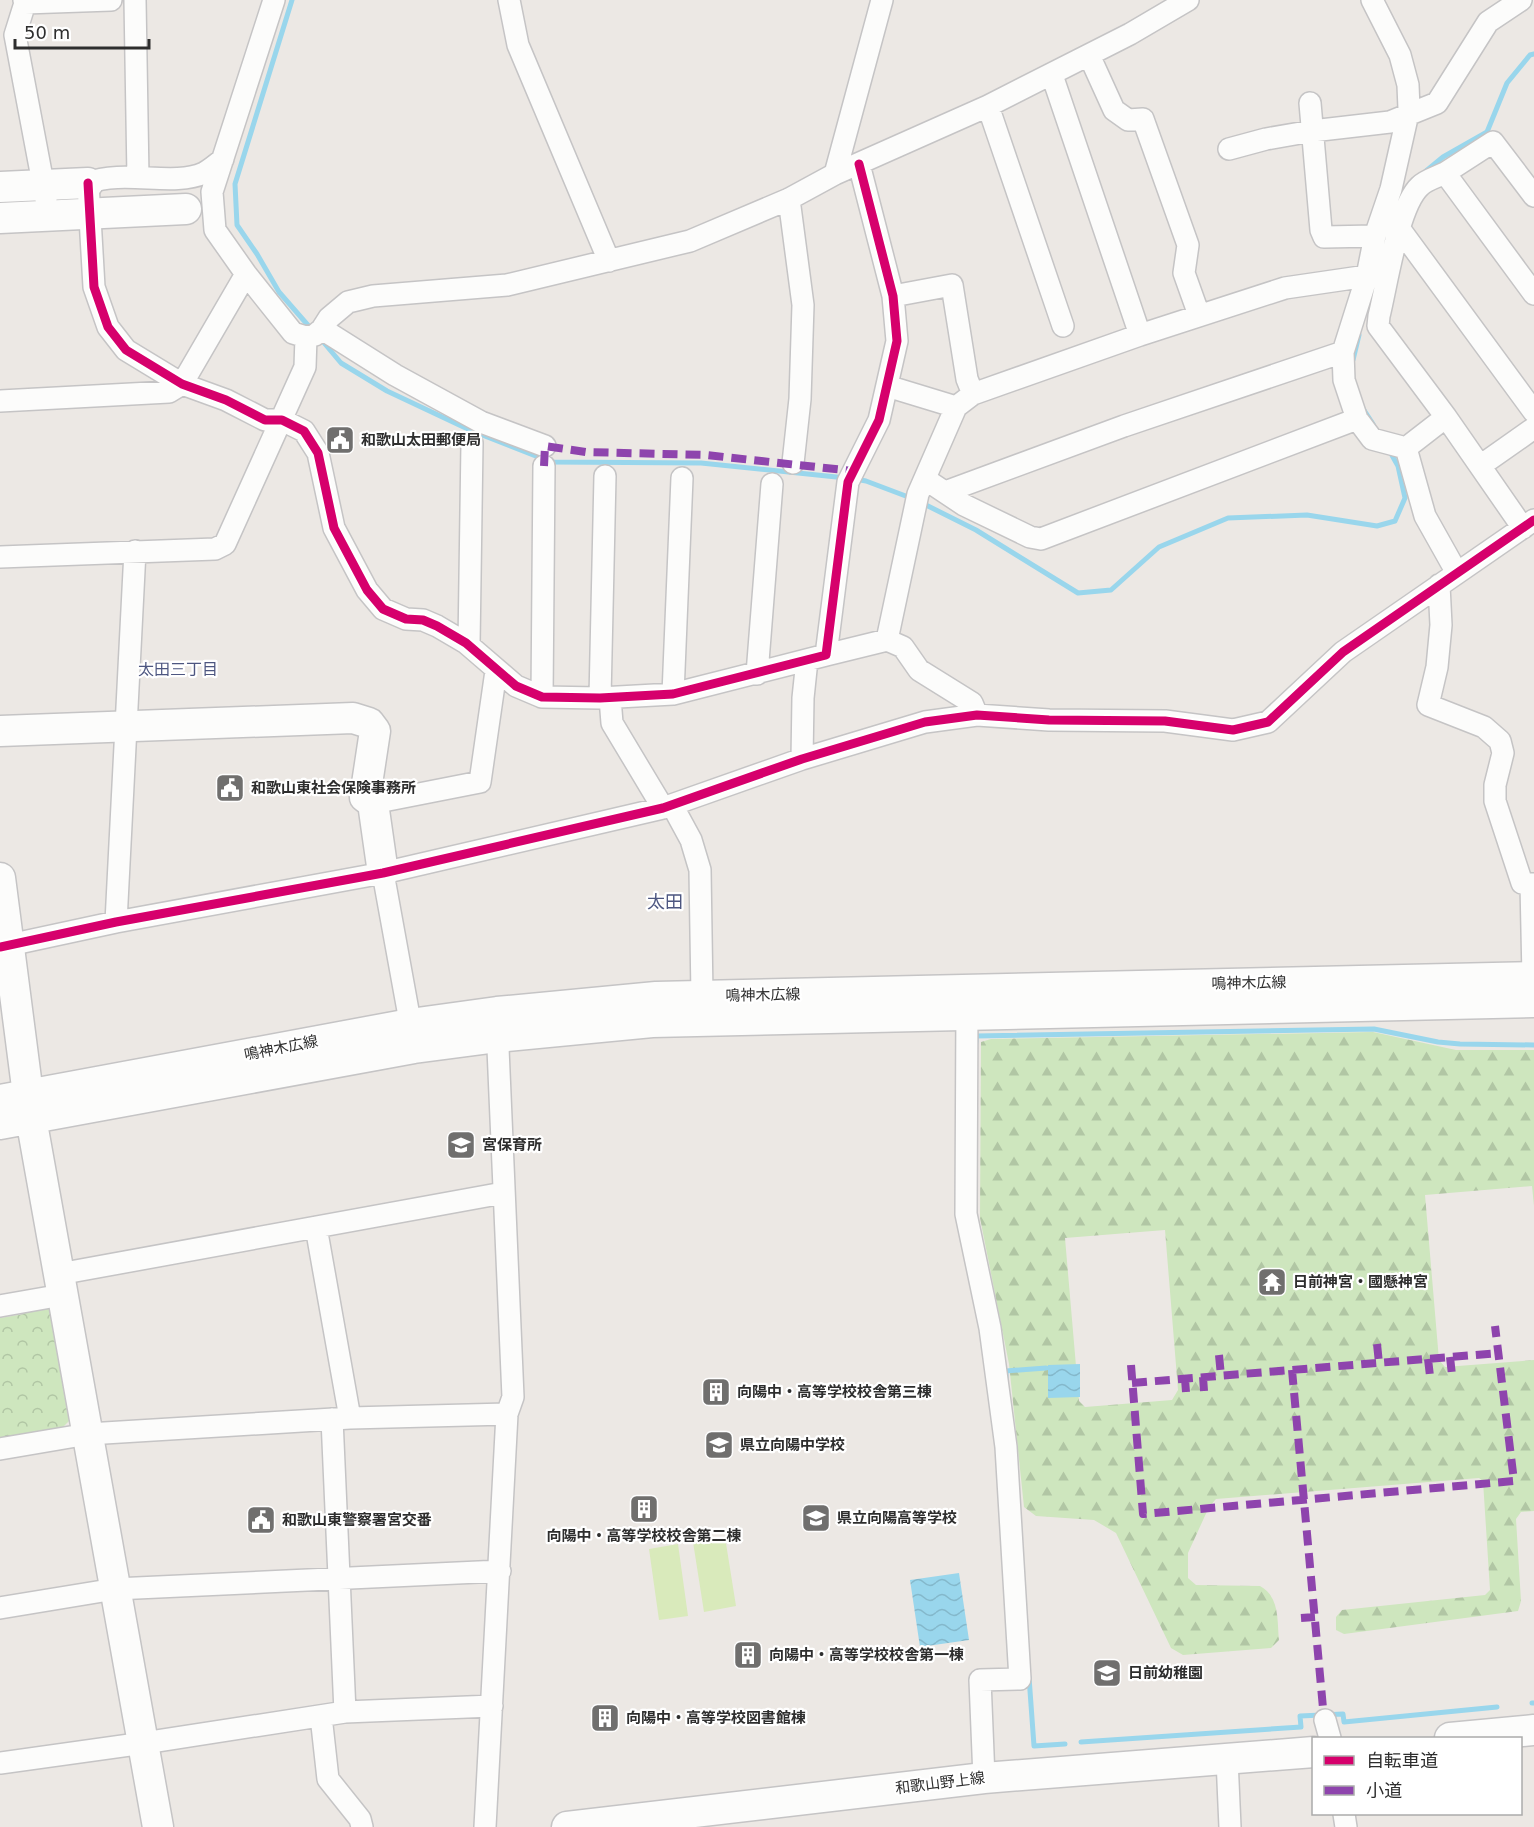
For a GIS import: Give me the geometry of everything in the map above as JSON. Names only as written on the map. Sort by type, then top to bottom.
[{"type":"main road","points":[[0,187],[88,183]]},
{"type":"main road","points":[[0,218],[186,209]]},
{"type":"main road","points":[[0,730],[353,718],[369,723],[375,731],[365,797],[373,803],[383,873]]},
{"type":"main road","points":[[0,878],[5,946],[30,1107],[158,1827]]},
{"type":"main road","name":"鳴神木広線","points":[[497,1024],[652,1022],[967,1002],[1534,985]]},
{"type":"main road","name":"鳴神木広線","points":[[0,1124],[30,1107],[412,1036],[656,997],[967,1002]]},
{"type":"main road","name":"鳴神木広線","points":[[0,1100],[30,1107]]},
{"type":"main road","points":[[1460,1737],[1534,1730]]},
{"type":"main road","name":"和歌山野上線","points":[[567,1827],[984,1778],[1312,1752]]},
{"type":"street","points":[[48,217],[45,185],[15,36],[25,2],[111,0]]},
{"type":"street","points":[[135,0],[138,177]]},
{"type":"street","points":[[215,230],[212,192],[274,0]]},
{"type":"street","points":[[509,0],[518,45],[609,261]]},
{"type":"street","points":[[835,174],[882,0]]},
{"type":"street","points":[[0,557],[215,549],[225,544],[282,420],[305,367],[314,333],[348,302],[373,296],[507,285],[690,241],[789,199],[835,174],[988,106],[1052,75],[1188,0]]},
{"type":"street","points":[[1372,0],[1400,55],[1408,85],[1409,108],[1391,189],[1375,236],[1367,276],[1343,352],[1344,380],[1357,419],[1372,439],[1406,448]]},
{"type":"street","points":[[1229,149],[1266,139],[1312,131],[1390,122],[1437,103],[1488,22],[1521,0]]},
{"type":"street","points":[[1089,55],[1114,110],[1128,120],[1143,119],[1188,245],[1184,273],[1199,315]]},
{"type":"street","points":[[1052,75],[1140,335]]},
{"type":"street","points":[[1310,103],[1321,230],[1324,237],[1375,236]]},
{"type":"street","points":[[988,106],[1063,326]]},
{"type":"street","points":[[5,946],[116,922],[383,873],[668,807],[802,759],[925,722],[977,715],[1049,720],[1165,721],[1233,730],[1268,722],[1343,652],[1528,524],[1480,466],[1378,326],[1399,228],[1411,197],[1421,185],[1445,173],[1494,142],[1534,196]]},
{"type":"street","points":[[223,159],[203,173],[182,178],[102,178],[88,183],[94,287],[108,327],[126,350],[182,384],[226,400],[265,420],[282,420],[304,430],[318,453],[334,528],[367,591],[383,609],[406,619],[423,620],[469,645],[496,671],[516,686],[542,697],[605,698],[673,694],[887,640],[903,647],[919,670],[972,703],[977,715]]},
{"type":"street","points":[[802,759],[803,698],[816,658],[848,482],[879,420],[897,341],[893,296],[859,164]]},
{"type":"street","points":[[1445,173],[1534,294]]},
{"type":"street","points":[[182,178],[212,192]]},
{"type":"street","points":[[212,192],[186,209],[215,230],[293,333],[314,333],[544,456],[542,697]]},
{"type":"street","points":[[789,199],[803,305],[800,399],[793,463]]},
{"type":"street","points":[[1399,228],[1534,412]]},
{"type":"street","points":[[0,401],[169,392],[182,384],[246,273]]},
{"type":"street","points":[[887,386],[965,401],[1140,335],[1285,288],[1367,276]]},
{"type":"street","points":[[887,640],[918,494],[965,401],[967,379],[952,285],[893,296]]},
{"type":"street","points":[[945,492],[1124,426],[1343,352]]},
{"type":"street","points":[[1406,448],[1446,417]]},
{"type":"street","points":[[925,479],[964,505],[1030,537],[1041,539],[1357,419]]},
{"type":"street","points":[[1480,466],[1534,428]]},
{"type":"street","points":[[469,645],[472,443]]},
{"type":"street","points":[[1406,448],[1425,516],[1457,573]]},
{"type":"street","points":[[605,476],[605,698],[612,723],[691,840],[700,870],[702,996]]},
{"type":"street","points":[[673,694],[682,478]]},
{"type":"street","points":[[757,674],[772,484]]},
{"type":"street","points":[[116,922],[135,551]]},
{"type":"street","points":[[1439,585],[1442,625],[1437,667],[1428,705],[1484,726],[1500,741],[1503,753],[1495,801],[1522,883],[1533,884],[1534,985]]},
{"type":"street","points":[[373,803],[480,782],[496,671]]},
{"type":"street","points":[[383,873],[412,1036]]},
{"type":"street","points":[[967,1002],[966,1214],[990,1328],[1006,1447],[1020,1679],[980,1680],[984,1778]]},
{"type":"street","points":[[485,1827],[507,1414],[513,1397],[497,1024]]},
{"type":"street","points":[[0,1306],[61,1284],[316,1227],[503,1193]]},
{"type":"street","points":[[316,1227],[341,1418],[338,1578],[345,1712]]},
{"type":"street","points":[[0,1449],[88,1434],[341,1418],[507,1414]]},
{"type":"street","points":[[0,1608],[115,1589],[500,1571]]},
{"type":"street","points":[[0,1763],[345,1712],[492,1706]]},
{"type":"street","points":[[321,1716],[328,1779],[360,1819],[362,1827]]},
{"type":"street","points":[[1227,1759],[1230,1827]]},
{"type":"green space","name":"日前神宮・國懸神宮","points":[[1373,1032],[1456,1050],[1534,1050],[1534,1206],[1532,1186],[1425,1195],[1439,1360],[1445,1367],[1534,1360],[1534,1511],[1521,1512],[1516,1519],[1521,1601],[1518,1611],[1344,1634],[1336,1630],[1336,1617],[1342,1610],[1485,1595],[1490,1590],[1483,1481],[1479,1478],[1216,1499],[1209,1507],[1188,1553],[1188,1578],[1196,1585],[1260,1586],[1271,1596],[1274,1603],[1279,1640],[1271,1648],[1183,1655],[1171,1648],[1116,1533],[1094,1520],[1036,1516],[1024,1507],[1009,1364],[980,1218],[981,1042],[991,1039]],"holes":[[[1165,1230],[1178,1390],[1172,1400],[1085,1407],[1079,1401],[1065,1238]]]},
{"type":"green space","points":[[42,1304],[49,1309],[69,1421],[63,1427],[0,1438],[0,1318],[24,1314],[23,1307]]},
{"type":"green space","points":[[725,1537],[736,1606],[704,1612],[693,1542]]},
{"type":"green space","points":[[678,1544],[688,1616],[659,1620],[649,1549]]},
{"type":"water","points":[[1080,1364],[1080,1397],[1048,1398],[1048,1365]]},
{"type":"water","points":[[959,1573],[969,1640],[920,1647],[910,1580]]},
{"type":"waterway","points":[[292,0],[235,184],[237,225],[279,292],[313,331]]},
{"type":"waterway","points":[[1426,171],[1443,157],[1487,132],[1507,83],[1530,55],[1534,54]]},
{"type":"waterway","points":[[1353,360],[1359,335]]},
{"type":"waterway","points":[[320,338],[341,363],[387,391],[472,431],[551,462],[701,463],[846,478]]},
{"type":"waterway","points":[[1362,407],[1373,424]]},
{"type":"waterway","points":[[920,502],[976,530],[1078,593],[1111,590],[1159,547],[1228,518],[1307,515],[1377,526],[1395,521],[1405,498],[1398,466],[1389,450]]},
{"type":"waterway","points":[[855,479],[911,498]]},
{"type":"waterway","points":[[976,1042],[976,1036],[1374,1029],[1438,1042],[1534,1045]]},
{"type":"waterway","points":[[1006,1378],[1006,1371],[1046,1368]]},
{"type":"waterway","points":[[1029,1677],[1034,1746],[1065,1744]]},
{"type":"waterway","points":[[1081,1742],[1301,1727],[1300,1716],[1343,1714],[1344,1722],[1497,1707]]},
{"type":"marked path","points":[[544,466],[545,446],[586,452],[706,455],[853,471]]},
{"type":"marked path","points":[[1131,1365],[1143,1514],[1514,1481],[1495,1326]]},
{"type":"marked path","points":[[1377,1344],[1379,1363]]},
{"type":"marked path","points":[[1132,1383],[1499,1353]]},
{"type":"marked path","points":[[1219,1355],[1221,1376]]},
{"type":"marked path","points":[[1450,1357],[1452,1375]]},
{"type":"marked path","points":[[1428,1359],[1430,1376]]},
{"type":"marked path","points":[[1292,1370],[1323,1708]]},
{"type":"marked path","points":[[1203,1377],[1204,1391]]},
{"type":"marked path","points":[[1185,1379],[1186,1392]]},
{"type":"marked path","points":[[1301,1618],[1315,1617]]},
{"type":"cycle path","points":[[88,183],[94,287],[108,327],[126,350],[182,384],[226,400],[265,420],[282,420],[304,431],[318,453],[334,528],[367,590],[383,609],[406,619],[423,620],[437,626],[466,643],[516,686],[542,697],[600,698],[673,694],[826,655],[848,482],[879,420],[897,341],[893,296],[859,164]]},
{"type":"cycle path","points":[[0,947],[116,922],[383,873],[663,808],[802,759],[925,722],[977,715],[1049,720],[1165,721],[1233,730],[1268,722],[1343,652],[1534,520]]},
{"type":"place","name":"和歌山太田郵便局","points":[[340,440]]},
{"type":"place","name":"和歌山東社会保険事務所","points":[[230,788]]},
{"type":"place","name":"宮保育所","points":[[461,1145]]},
{"type":"place","name":"日前神宮・國懸神宮","points":[[1272,1282]]},
{"type":"place","name":"向陽中・高等学校校舎第三棟","points":[[716,1392]]},
{"type":"place","name":"県立向陽中学校","points":[[719,1445]]},
{"type":"place","name":"向陽中・高等学校校舎第二棟","points":[[644,1509]]},
{"type":"place","name":"県立向陽高等学校","points":[[816,1518]]},
{"type":"place","name":"和歌山東警察署宮交番","points":[[261,1520]]},
{"type":"place","name":"向陽中・高等学校校舎第一棟","points":[[748,1655]]},
{"type":"place","name":"日前幼稚園","points":[[1107,1673]]},
{"type":"place","name":"向陽中・高等学校図書館棟","points":[[605,1718]]},
{"type":"district","name":"太田三丁目","points":[[178,669]]},
{"type":"district","name":"太田","points":[[665,902]]}]
